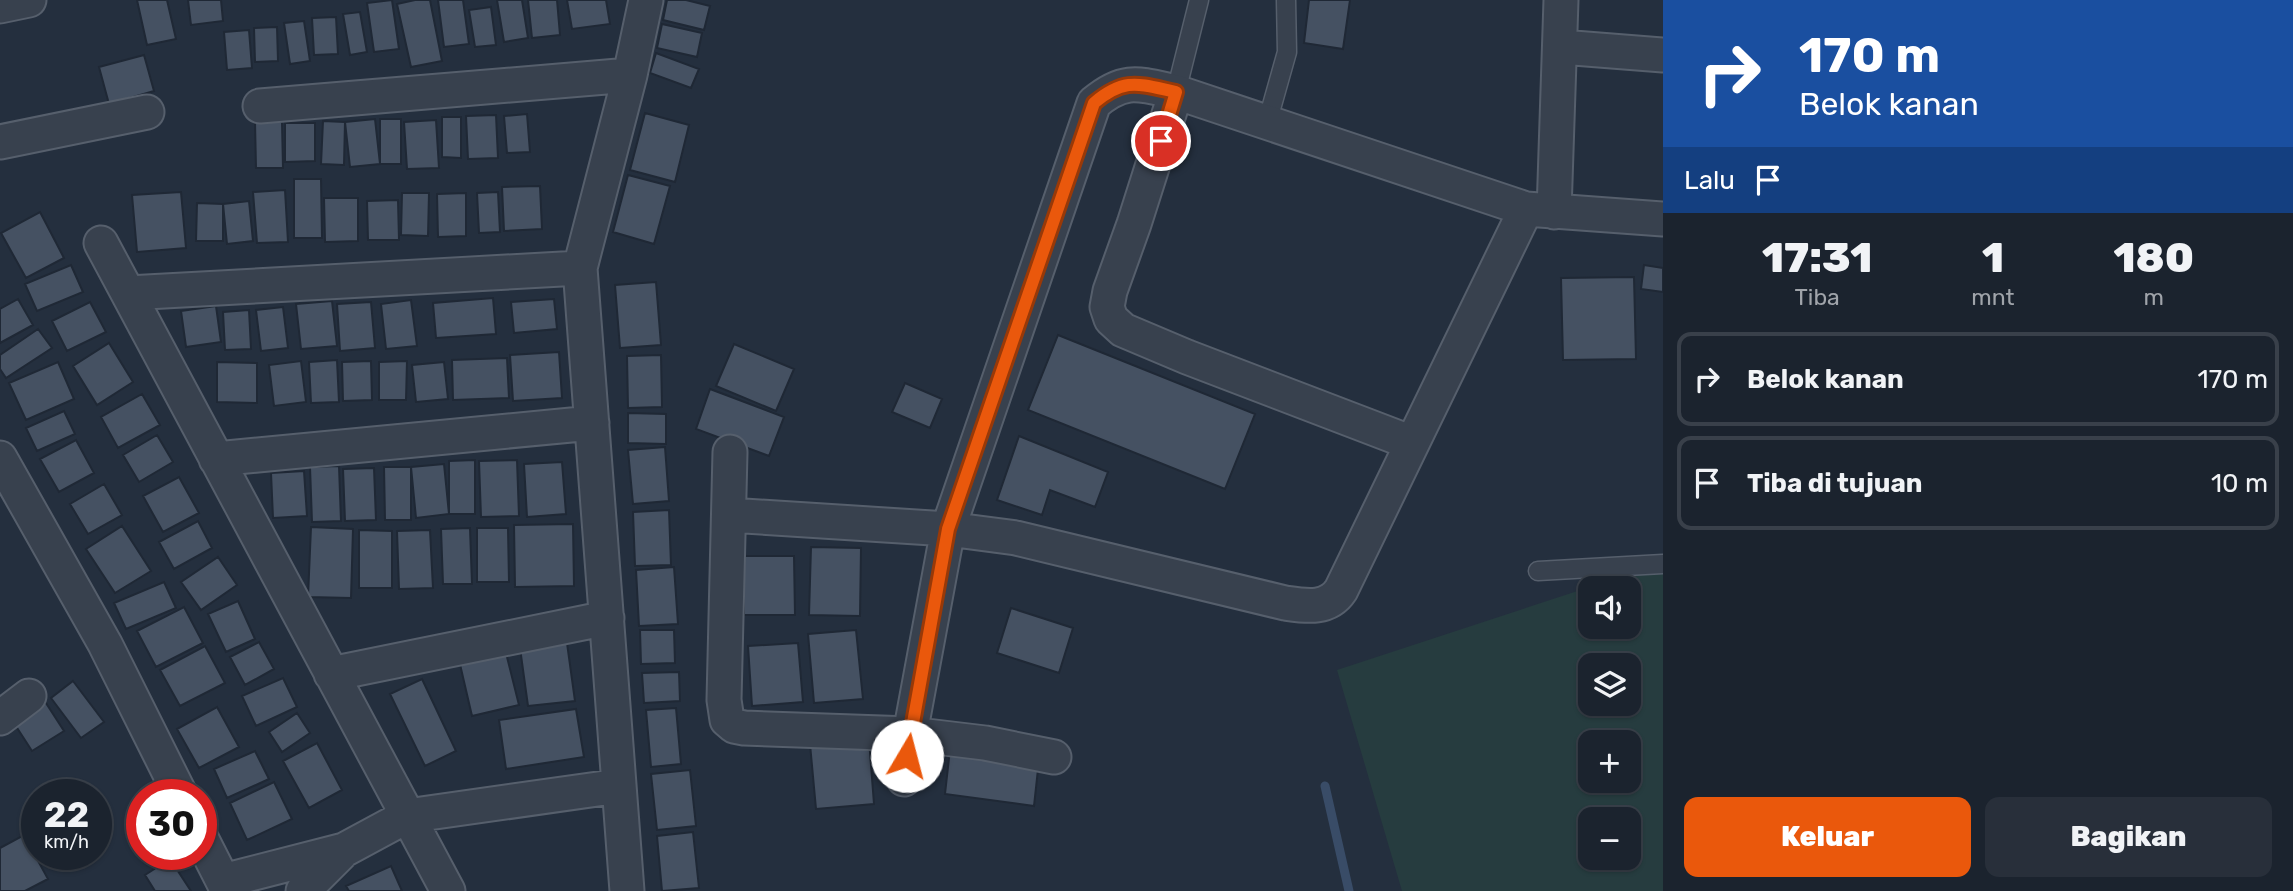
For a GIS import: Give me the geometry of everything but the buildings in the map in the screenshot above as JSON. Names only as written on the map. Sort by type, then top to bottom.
[{"type":"street","points":[[0,6],[29,0]]},
{"type":"street","points":[[627,891],[580,268],[630,75],[646,0]]},
{"type":"street","points":[[729,515],[948,529],[1016,538],[1285,603],[1315,606],[1333,600],[1341,590],[1412,443],[1540,211],[1561,47],[1561,0]]},
{"type":"street","points":[[1561,47],[1663,55]]},
{"type":"street","points":[[260,106],[630,75]]},
{"type":"street","points":[[904,779],[948,529],[1094,103],[1120,85],[1144,85],[1176,92],[1540,211],[1663,219]]},
{"type":"street","points":[[1176,92],[1110,291],[1107,307],[1111,320],[1123,330],[1187,357],[1412,443]]},
{"type":"street","points":[[0,142],[147,112]]},
{"type":"street","points":[[101,243],[448,891]]},
{"type":"street","points":[[128,293],[580,268]]},
{"type":"street","points":[[216,459],[592,424]]},
{"type":"street","points":[[730,452],[724,607],[724,700],[727,720],[734,726],[744,728],[910,734],[985,743],[1054,757]]},
{"type":"street","points":[[0,458],[105,643],[173,779]]},
{"type":"street","points":[[331,674],[607,618]]},
{"type":"street","points":[[0,718],[29,696]]},
{"type":"street","points":[[217,870],[225,886],[344,850],[407,816],[619,786]]},
{"type":"street","points":[[303,891],[344,850]]},
{"type":"lane","points":[[1176,92],[1199,0]]},
{"type":"lane","points":[[1267,122],[1287,52],[1286,0]]},
{"type":"lane","points":[[1538,571],[1663,564]]},
{"type":"green space","points":[[1663,563],[1663,891],[1402,891],[1337,670],[1578,591],[1578,639],[1641,639],[1641,576],[1623,576]]},
{"type":"waterway","points":[[1325,786],[1349,891]]},
{"type":"route","points":[[907,756],[948,529],[1094,103],[1120,85],[1144,85],[1176,92],[1161,141]]}]
